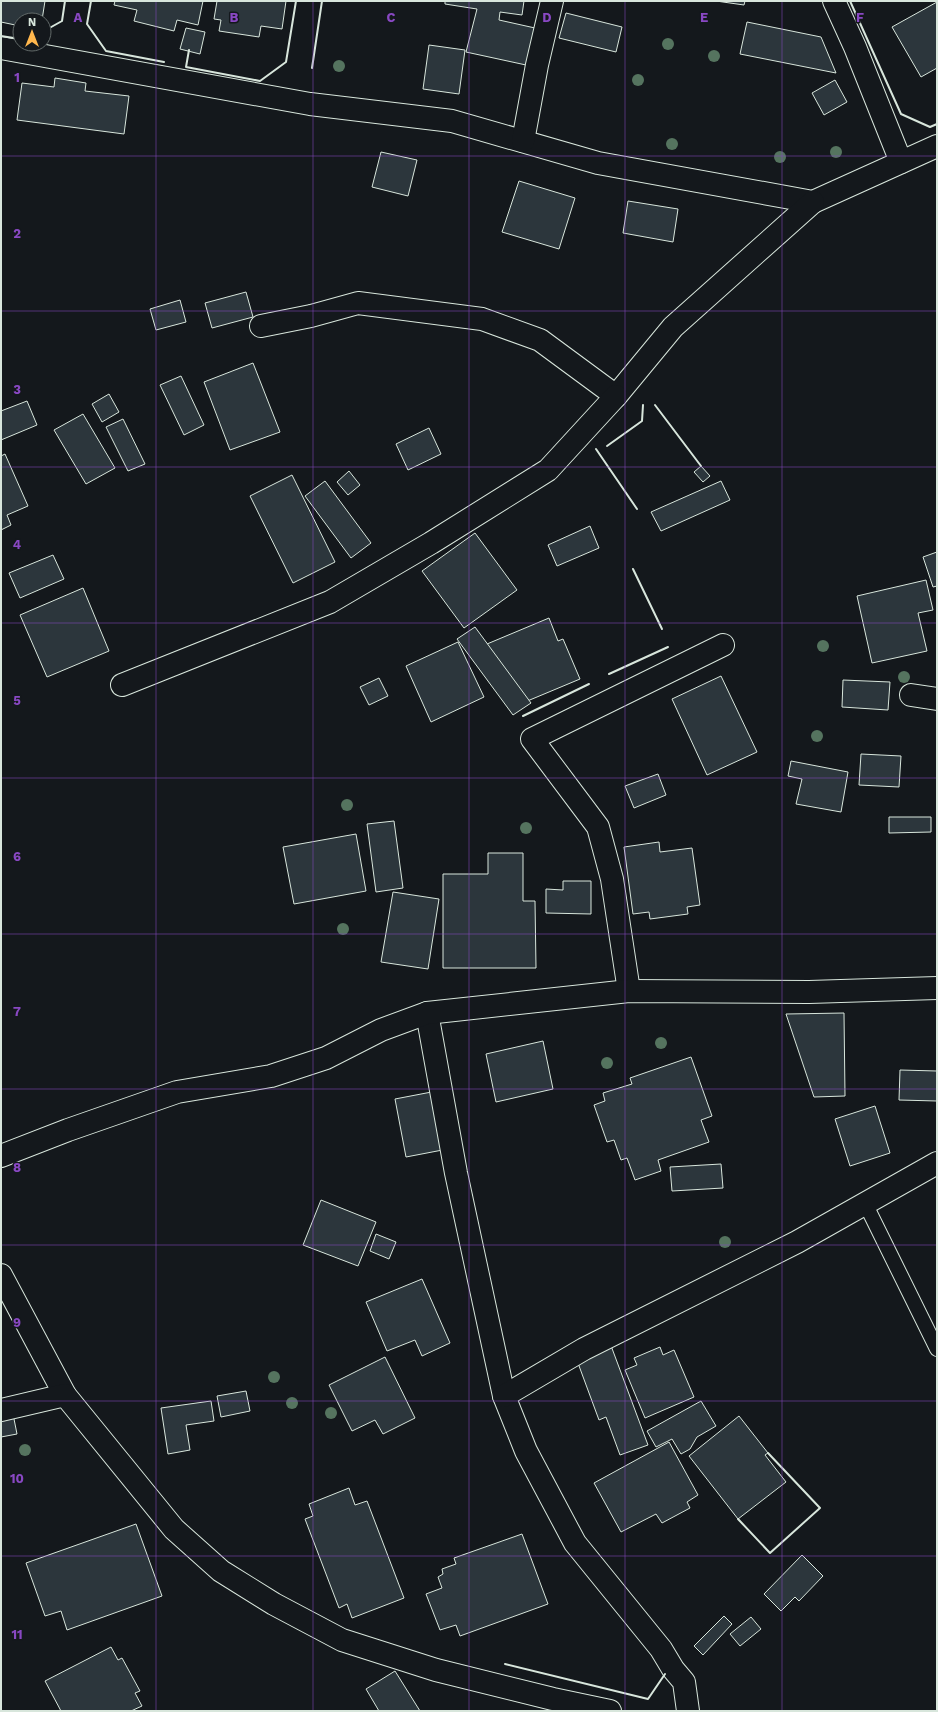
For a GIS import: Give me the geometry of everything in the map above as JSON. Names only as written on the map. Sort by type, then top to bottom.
[{"type":"street","points":[[523,141],[537,65],[552,1]]},
{"type":"street","points":[[834,1],[855,47],[901,162]]},
{"type":"street","points":[[1,48],[310,104],[452,121],[598,162],[813,202]]},
{"type":"street","points":[[122,685],[330,602],[418,551],[548,470],[616,396],[673,327],[813,202],[937,146]]},
{"type":"street","points":[[261,326],[311,316],[358,303],[482,319],[540,340],[616,396]]},
{"type":"street","points":[[629,991],[612,879],[598,828],[532,739],[723,645]]},
{"type":"street","points":[[910,695],[937,699]]},
{"type":"street","points":[[1,1156],[68,1130],[177,1092],[271,1076],[326,1058],[381,1030],[427,1013],[629,991],[817,992],[937,988]]},
{"type":"street","points":[[427,1013],[456,1173],[504,1396],[526,1451],[575,1543],[661,1649],[673,1669],[684,1682],[688,1711]]},
{"type":"street","points":[[504,1396],[584,1349],[797,1242],[937,1163]]},
{"type":"street","points":[[1,1275],[65,1395],[174,1528],[221,1571],[274,1604],[342,1640],[436,1670],[610,1711]]},
{"type":"street","points":[[1,1410],[65,1395]]},
{"type":"lane","points":[[865,1203],[937,1349]]},
{"type":"building","points":[[1,1],[45,1],[43,12],[12,12],[12,24],[1,22]]},
{"type":"building","points":[[115,1],[203,1],[198,25],[177,20],[174,31],[134,21],[137,10],[114,5]]},
{"type":"building","points":[[217,1],[286,1],[282,29],[261,26],[259,37],[219,31],[221,20],[214,19]]},
{"type":"building","points":[[445,1],[524,1],[522,15],[500,12],[499,20],[535,28],[526,65],[466,52],[477,9],[445,4]]},
{"type":"building","points":[[716,1],[745,1],[744,5]]},
{"type":"building","points":[[937,2],[937,68],[921,77],[892,27]]},
{"type":"building","points":[[566,13],[622,27],[616,52],[559,38]]},
{"type":"building","points":[[747,22],[821,37],[836,73],[740,54]]},
{"type":"building","points":[[186,28],[205,32],[200,54],[180,49]]},
{"type":"building","points":[[429,45],[465,50],[459,94],[423,89]]},
{"type":"building","points":[[55,78],[86,83],[85,91],[129,96],[124,134],[17,120],[22,83],[54,87]]},
{"type":"building","points":[[835,80],[847,102],[824,115],[812,93]]},
{"type":"building","points":[[381,152],[417,160],[408,196],[372,187]]},
{"type":"building","points":[[519,181],[575,198],[559,249],[502,232]]},
{"type":"building","points":[[628,201],[678,209],[673,242],[623,233]]},
{"type":"building","points":[[246,292],[253,317],[212,328],[205,303]]},
{"type":"building","points":[[180,300],[186,322],[156,330],[150,309]]},
{"type":"building","points":[[253,363],[280,432],[230,450],[204,382]]},
{"type":"building","points":[[181,376],[204,425],[184,435],[160,385]]},
{"type":"building","points":[[109,394],[119,412],[102,422],[92,404]]},
{"type":"building","points":[[27,401],[37,425],[1,440],[1,411]]},
{"type":"building","points":[[83,414],[115,468],[86,484],[54,430]]},
{"type":"building","points":[[123,419],[145,464],[128,471],[106,427]]},
{"type":"building","points":[[429,428],[441,454],[408,470],[396,444]]},
{"type":"building","points":[[5,454],[28,506],[7,515],[11,525],[1,530],[1,456]]},
{"type":"building","points":[[701,466],[710,476],[703,482],[694,472]]},
{"type":"building","points":[[349,471],[360,485],[348,495],[337,482]]},
{"type":"building","points":[[292,475],[335,562],[293,583],[250,496]]},
{"type":"building","points":[[325,481],[371,543],[351,558],[305,496]]},
{"type":"building","points":[[721,481],[730,500],[661,531],[651,512]]},
{"type":"building","points":[[590,526],[599,548],[557,566],[548,545]]},
{"type":"building","points":[[475,533],[517,590],[464,628],[422,571]]},
{"type":"building","points":[[937,552],[937,586],[933,587],[923,557]]},
{"type":"building","points":[[53,555],[64,579],[20,598],[9,573]]},
{"type":"building","points":[[926,580],[933,610],[918,613],[927,651],[872,663],[857,596]]},
{"type":"building","points":[[83,588],[109,651],[47,677],[20,615]]},
{"type":"building","points":[[549,618],[558,641],[563,639],[580,679],[513,707],[487,644]]},
{"type":"building","points":[[475,627],[531,703],[513,715],[457,639]]},
{"type":"building","points":[[458,642],[484,697],[431,722],[406,666]]},
{"type":"building","points":[[721,676],[757,752],[707,775],[672,699]]},
{"type":"building","points":[[379,678],[388,696],[369,705],[360,687]]},
{"type":"building","points":[[843,680],[890,682],[888,710],[842,707]]},
{"type":"building","points":[[861,754],[901,756],[899,787],[859,785]]},
{"type":"building","points":[[791,761],[848,772],[841,812],[796,804],[802,779],[788,776]]},
{"type":"building","points":[[658,774],[666,795],[634,808],[625,786]]},
{"type":"building","points":[[889,817],[931,817],[931,832],[889,833]]},
{"type":"building","points":[[394,821],[403,888],[376,892],[367,824]]},
{"type":"building","points":[[356,834],[366,891],[294,904],[283,847]]},
{"type":"building","points":[[659,842],[660,852],[692,848],[700,905],[687,907],[688,914],[650,919],[649,912],[633,914],[624,847]]},
{"type":"building","points":[[488,853],[523,853],[523,901],[535,901],[536,968],[443,968],[443,874],[488,874]]},
{"type":"building","points":[[563,881],[591,881],[591,914],[546,913],[546,889],[563,890]]},
{"type":"building","points":[[393,892],[439,899],[428,969],[381,962]]},
{"type":"building","points":[[844,1013],[845,1096],[814,1097],[786,1014]]},
{"type":"building","points":[[543,1041],[553,1089],[496,1102],[486,1054]]},
{"type":"building","points":[[691,1057],[712,1116],[701,1120],[709,1142],[658,1160],[661,1171],[635,1180],[627,1158],[621,1160],[614,1140],[607,1142],[594,1105],[605,1101],[603,1093],[632,1084],[630,1078]]},
{"type":"building","points":[[900,1070],[937,1071],[937,1101],[899,1100]]},
{"type":"building","points":[[442,1090],[453,1148],[406,1157],[395,1099]]},
{"type":"building","points":[[875,1106],[890,1153],[850,1166],[835,1119]]},
{"type":"building","points":[[721,1164],[723,1188],[672,1191],[670,1167]]},
{"type":"building","points":[[321,1200],[376,1222],[358,1266],[303,1245]]},
{"type":"building","points":[[376,1234],[396,1242],[389,1259],[370,1251]]},
{"type":"building","points":[[422,1279],[450,1343],[422,1356],[415,1340],[387,1351],[366,1302]]},
{"type":"building","points":[[610,1343],[648,1445],[620,1455],[606,1417],[599,1420],[575,1355]]},
{"type":"building","points":[[660,1347],[663,1355],[674,1350],[694,1397],[645,1418],[625,1370],[637,1365],[634,1358]]},
{"type":"building","points":[[385,1357],[415,1418],[383,1434],[375,1420],[352,1431],[329,1385]]},
{"type":"building","points":[[246,1391],[250,1411],[221,1417],[217,1396]]},
{"type":"building","points":[[211,1401],[214,1421],[186,1425],[190,1450],[168,1454],[161,1408]]},
{"type":"building","points":[[701,1401],[716,1426],[697,1437],[690,1449],[681,1454],[672,1439],[656,1447],[647,1431]]},
{"type":"building","points":[[13,1414],[17,1434],[1,1437],[1,1417]]},
{"type":"building","points":[[739,1416],[768,1453],[765,1455],[786,1482],[738,1519],[689,1456]]},
{"type":"building","points":[[669,1442],[698,1495],[687,1502],[690,1508],[662,1523],[656,1514],[621,1532],[594,1483]]},
{"type":"building","points":[[349,1488],[355,1505],[367,1501],[404,1598],[352,1618],[347,1604],[339,1608],[305,1519],[313,1516],[309,1504]]},
{"type":"building","points":[[136,1524],[162,1596],[67,1630],[61,1611],[45,1616],[26,1563]]},
{"type":"building","points":[[522,1534],[548,1604],[460,1636],[456,1625],[440,1630],[426,1594],[442,1588],[438,1577],[443,1574],[442,1569],[456,1564],[454,1558]]},
{"type":"building","points":[[802,1555],[823,1576],[799,1601],[795,1597],[781,1611],[764,1594]]},
{"type":"building","points":[[724,1616],[732,1624],[703,1655],[694,1646]]},
{"type":"building","points":[[751,1617],[761,1629],[740,1646],[730,1634]]},
{"type":"building","points":[[111,1647],[118,1660],[122,1658],[140,1691],[135,1693],[142,1706],[131,1711],[61,1711],[45,1681]]},
{"type":"building","points":[[395,1671],[420,1711],[379,1711],[366,1689]]},
{"type":"wall","points":[[52,27],[62,21],[65,1]]},
{"type":"wall","points":[[91,1],[87,24],[106,51],[164,62]]},
{"type":"wall","points":[[189,50],[186,67],[260,81],[286,62],[296,1]]},
{"type":"wall","points":[[312,68],[322,1]]},
{"type":"wall","points":[[850,1],[901,114],[930,127],[937,124]]},
{"type":"wall","points":[[1,36],[12,38]]},
{"type":"wall","points":[[607,446],[642,421],[643,405]]},
{"type":"wall","points":[[655,405],[701,466]]},
{"type":"wall","points":[[596,449],[637,509]]},
{"type":"wall","points":[[633,569],[662,629]]},
{"type":"wall","points":[[609,674],[668,647]]},
{"type":"wall","points":[[523,716],[589,684]]},
{"type":"wall","points":[[738,1519],[770,1553],[820,1508],[768,1453]]},
{"type":"wall","points":[[505,1664],[648,1699],[665,1674]]}]
